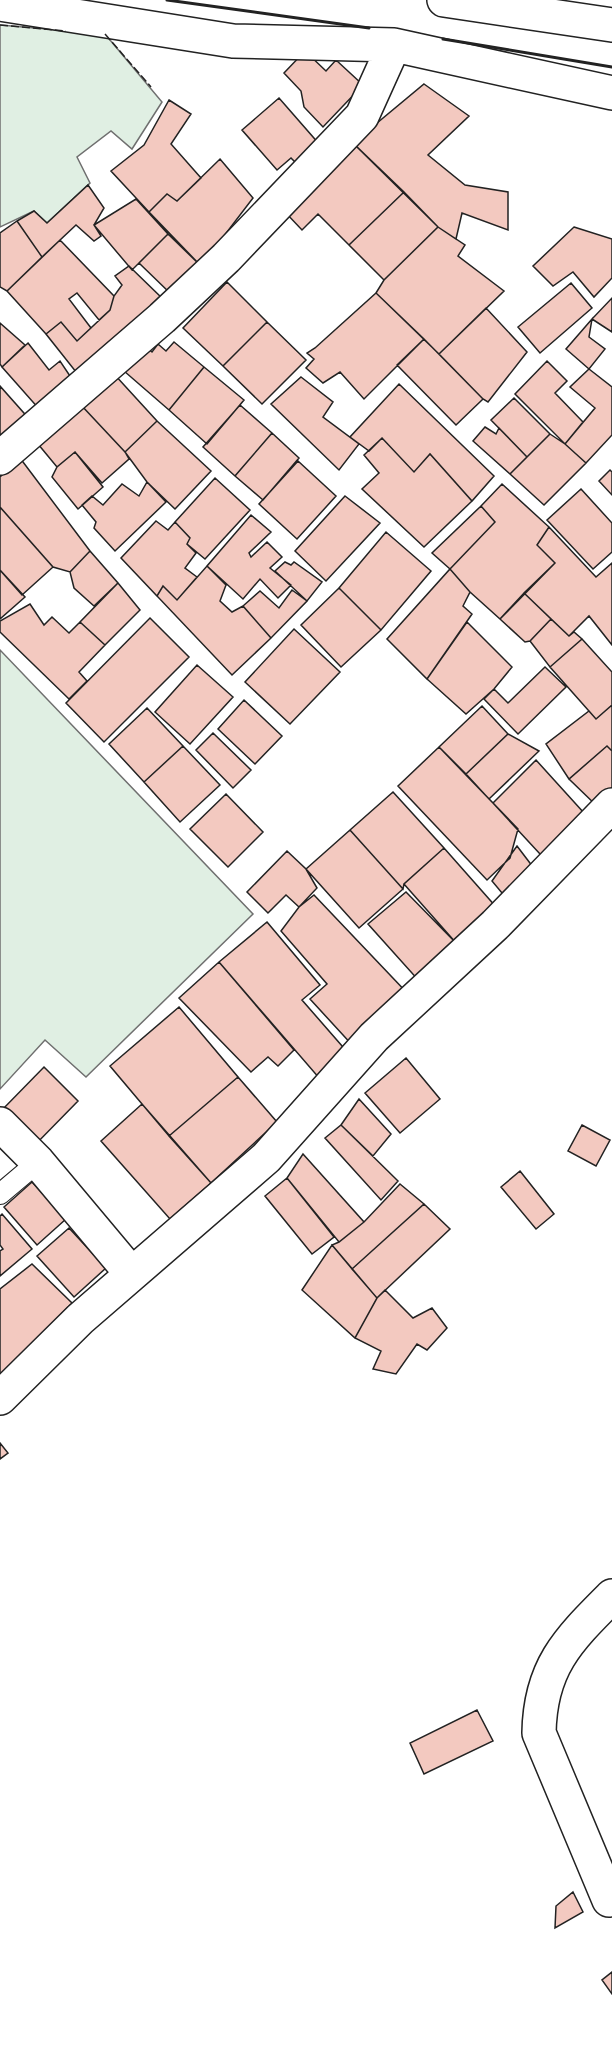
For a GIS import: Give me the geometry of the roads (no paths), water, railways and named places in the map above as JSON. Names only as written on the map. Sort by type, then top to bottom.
[{"type":"main road","points":[[444,0],[612,25]]},
{"type":"main road","points":[[0,4],[233,41],[394,45],[612,93]]},
{"type":"main road","points":[[0,458],[162,318],[225,258],[362,116],[394,45]]},
{"type":"main road","points":[[0,1398],[80,1319],[266,1158],[374,1037],[495,925],[612,805]]},
{"type":"main road","points":[[0,1124],[38,1162],[131,1273]]},
{"type":"main road","points":[[609,1900],[539,1733],[539,1707],[548,1677],[560,1653],[588,1619],[612,1596]]},
{"type":"lane","points":[[0,1194],[38,1162]]}]
